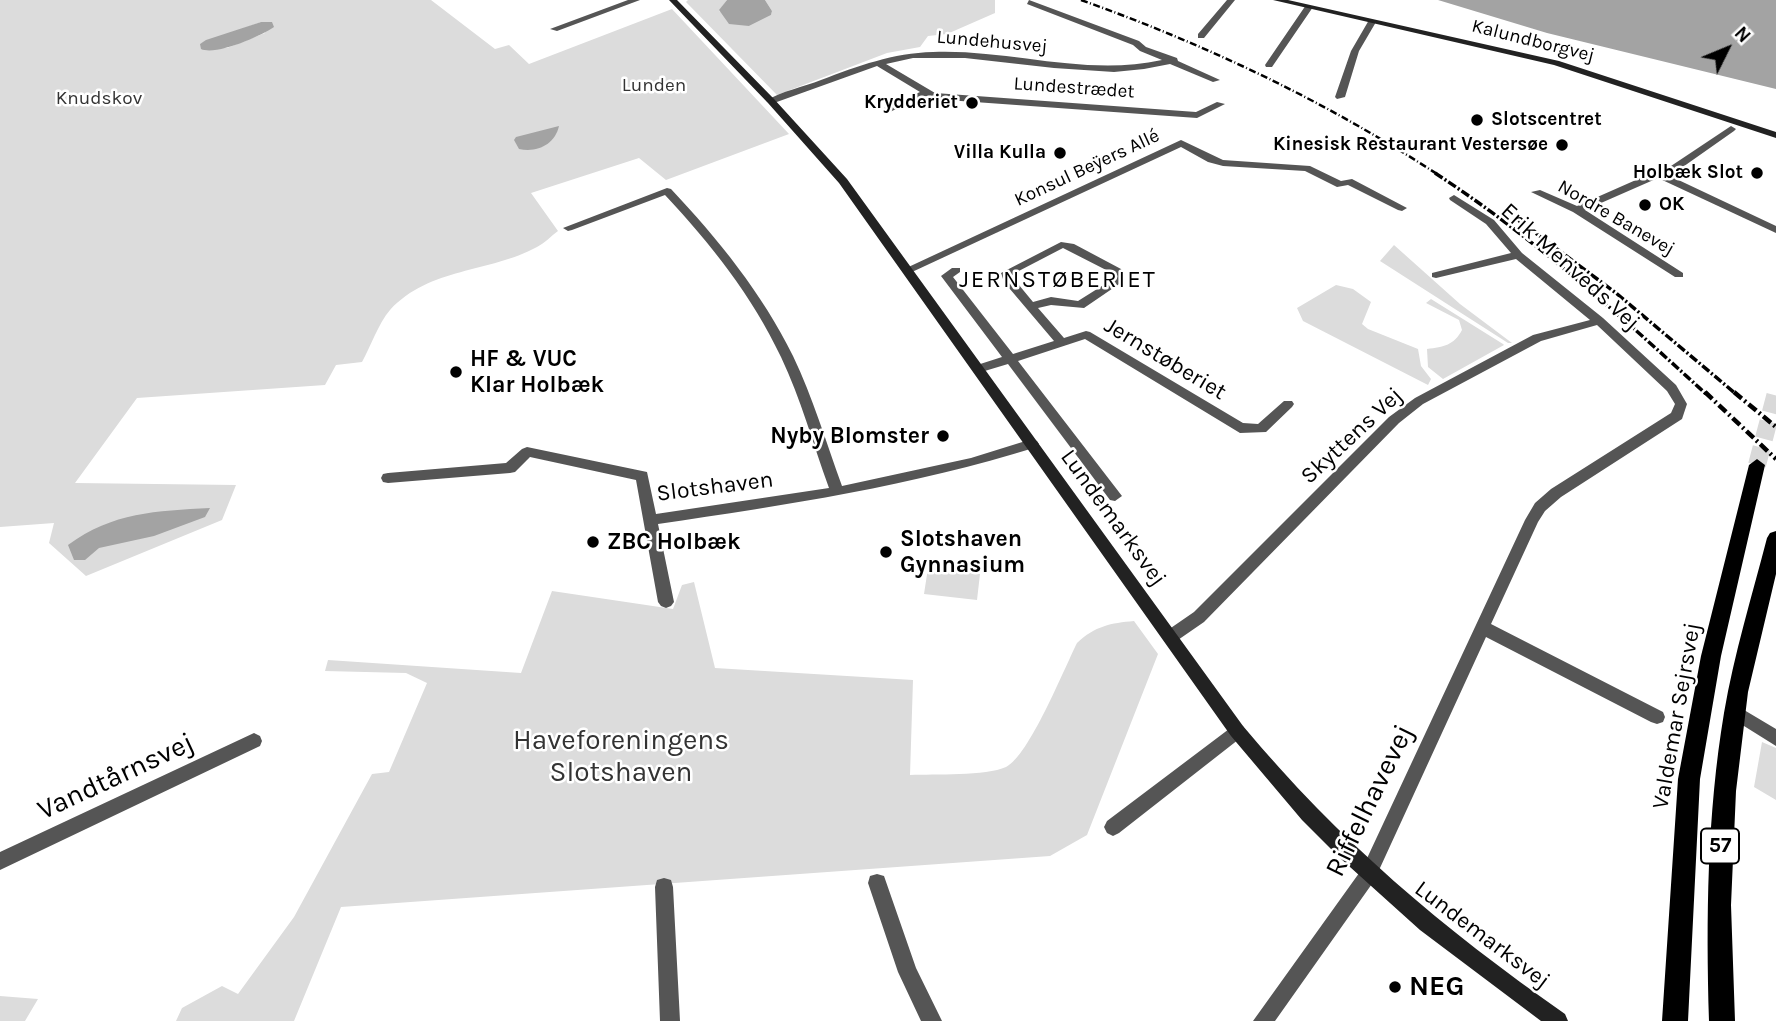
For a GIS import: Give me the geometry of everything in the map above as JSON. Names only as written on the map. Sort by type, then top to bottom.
[{"type":"main road","name":"Valdemar Sejrsvej","points":[[1675,1021],[1689,779],[1711,656],[1758,465]]},
{"type":"main road","name":"57","points":[[1722,1021],[1718,932],[1721,822],[1734,711],[1776,538]]},
{"type":"street","points":[[554,29],[636,0]]},
{"type":"street","name":"Lundemarksvej","points":[[673,0],[838,175],[1237,731],[1287,792],[1368,875],[1476,963],[1558,1021]]},
{"type":"street","points":[[1202,36],[1231,0]]},
{"type":"street","name":"Kalundborgvej","points":[[1277,0],[1520,54],[1588,72],[1776,135]]},
{"type":"street","points":[[1030,2],[1136,43],[1143,49],[1216,80]]},
{"type":"street","points":[[1269,65],[1309,7]]},
{"type":"street","points":[[1340,97],[1355,51],[1371,22]]},
{"type":"street","name":"Lundehusvej","points":[[771,101],[877,62],[935,54],[1113,69],[1144,67],[1174,60]]},
{"type":"street","points":[[1520,54],[1579,75]]},
{"type":"street","name":"Lundestrædet","points":[[877,62],[924,93],[933,96],[1197,115],[1220,104]]},
{"type":"street","points":[[885,111],[924,93]]},
{"type":"street","points":[[1577,210],[1660,175],[1731,129]]},
{"type":"street","name":"Konsul Beÿers Allé","points":[[908,270],[1181,143],[1211,160],[1223,163],[1307,168],[1341,185],[1348,181],[1402,208]]},
{"type":"street","points":[[1660,175],[1776,230]]},
{"type":"street","points":[[568,228],[667,191],[722,254],[775,334],[799,384],[837,492]]},
{"type":"street","name":"Nordre Banevej","points":[[1536,192],[1577,210],[1679,275]]},
{"type":"street","name":"Erik Menveds Vej","points":[[1454,198],[1490,222],[1518,255],[1599,321],[1672,388],[1681,404]]},
{"type":"street","points":[[1031,306],[1051,301],[1080,305],[1119,280],[1117,271],[1070,246],[1061,246],[1007,272],[1008,280],[1062,343]]},
{"type":"street","points":[[1436,275],[1518,255]]},
{"type":"street","points":[[956,270],[947,276],[1115,496]]},
{"type":"street","name":"Skyttens Vej","points":[[1170,637],[1199,617],[1394,420],[1419,401],[1542,336],[1599,321]]},
{"type":"street","name":"Jernstøberiet","points":[[978,369],[1086,335],[1240,428],[1261,429],[1288,404]]},
{"type":"street","name":"Riffelhavevej","points":[[1263,1021],[1368,875],[1540,507],[1556,492],[1676,416],[1681,404]]},
{"type":"street","name":"Slotshaven","points":[[388,478],[509,468],[527,452],[642,476],[650,520],[837,492],[971,463],[1032,444]]},
{"type":"street","points":[[650,520],[666,602]]},
{"type":"street","points":[[1482,627],[1657,718]]},
{"type":"street","points":[[1734,711],[1776,738]]},
{"type":"street","points":[[1113,827],[1237,731]]},
{"type":"street","name":"Vandtårnsvej","points":[[0,861],[254,741]]},
{"type":"street","points":[[877,883],[908,972],[932,1021]]},
{"type":"street","points":[[664,887],[670,1021]]},
{"type":"green space","points":[[0,0],[431,0],[495,49],[509,45],[529,64],[672,9],[789,134],[666,180],[639,158],[531,193],[558,231],[540,245],[519,255],[441,278],[406,296],[390,310],[378,328],[362,362],[336,365],[325,385],[137,398],[75,483],[236,485],[222,520],[86,576],[49,543],[54,523],[0,527]],"holes":[[[261,22],[265,33],[227,48],[200,44]]]},
{"type":"green space","points":[[727,0],[719,11],[749,26],[771,15],[772,11],[765,0],[995,0],[995,13],[947,34],[928,36],[920,47],[887,53],[777,95],[686,2]]},
{"type":"green space","points":[[1394,245],[1460,304],[1512,343],[1508,343],[1380,261]]},
{"type":"green space","points":[[1336,285],[1353,289],[1371,302],[1362,324],[1368,329],[1418,349],[1421,366],[1431,379],[1428,385],[1303,321],[1297,308]]},
{"type":"green space","points":[[1431,299],[1504,345],[1443,379],[1428,367],[1427,349],[1448,344],[1456,339],[1462,330],[1459,320],[1426,303]]},
{"type":"green space","points":[[928,568],[980,574],[977,600],[924,594]]},
{"type":"green space","name":"Haveforeningens Slotshaven","points":[[694,582],[715,668],[913,680],[910,775],[997,770],[1015,760],[1035,730],[1077,643],[1097,629],[1134,621],[1158,654],[1087,835],[1050,856],[341,907],[294,1021],[176,1021],[182,1008],[222,986],[238,994],[294,917],[372,774],[389,772],[427,683],[406,673],[325,671],[328,660],[521,673],[552,591],[673,609],[682,585]]},
{"type":"green space","points":[[1762,742],[1776,748],[1776,800],[1754,787]]},
{"type":"green space","points":[[0,996],[38,999],[25,1021],[0,1021]]},
{"type":"shaded area","points":[[727,0],[765,0],[772,11],[771,15],[749,26],[729,24],[719,10]]},
{"type":"shaded area","points":[[1438,0],[1776,0],[1776,89],[1547,33]]},
{"type":"shaded area","points":[[261,22],[272,22],[274,27],[249,40],[227,47],[217,50],[201,49],[200,44],[206,40]]},
{"type":"shaded area","points":[[559,126],[550,142],[533,150],[519,149],[514,140],[516,137]]},
{"type":"shaded area","points":[[210,508],[205,517],[154,536],[99,548],[85,560],[74,560],[68,545],[102,526],[136,515]]},
{"type":"tunnel","points":[[1757,465],[1776,393]]},
{"type":"railway","points":[[1081,0],[1174,36],[1264,76],[1352,122],[1437,174]]},
{"type":"railway","points":[[1435,173],[1541,250],[1706,394]]},
{"type":"railway","points":[[1514,217],[1616,293],[1736,394]]},
{"type":"railway","points":[[1705,392],[1776,459]]},
{"type":"railway","points":[[1734,392],[1776,427]]},
{"type":"place","name":"Krydderiet","points":[[972,103]]},
{"type":"place","name":"Slotscentret","points":[[1477,120]]},
{"type":"place","name":"Kinesisk Restaurant Vestersøe","points":[[1562,145]]},
{"type":"place","name":"Villa Kulla","points":[[1060,153]]},
{"type":"place","name":"Holbæk Slot","points":[[1757,173]]},
{"type":"place","name":"OK","points":[[1645,205]]},
{"type":"place","name":"HF & VUC Klar Holbæk","points":[[456,372]]},
{"type":"place","name":"Nyby Blomster","points":[[943,436]]},
{"type":"place","name":"ZBC Holbæk","points":[[593,542]]},
{"type":"place","name":"Slotshaven Gynnasium","points":[[886,552]]},
{"type":"place","name":"NEG","points":[[1395,987]]},
{"type":"district","name":"JERNSTØBERIET","points":[[1058,280]]},
{"type":"park label","name":"Lunden","points":[[654,86]]},
{"type":"park label","name":"Knudskov","points":[[99,99]]}]
